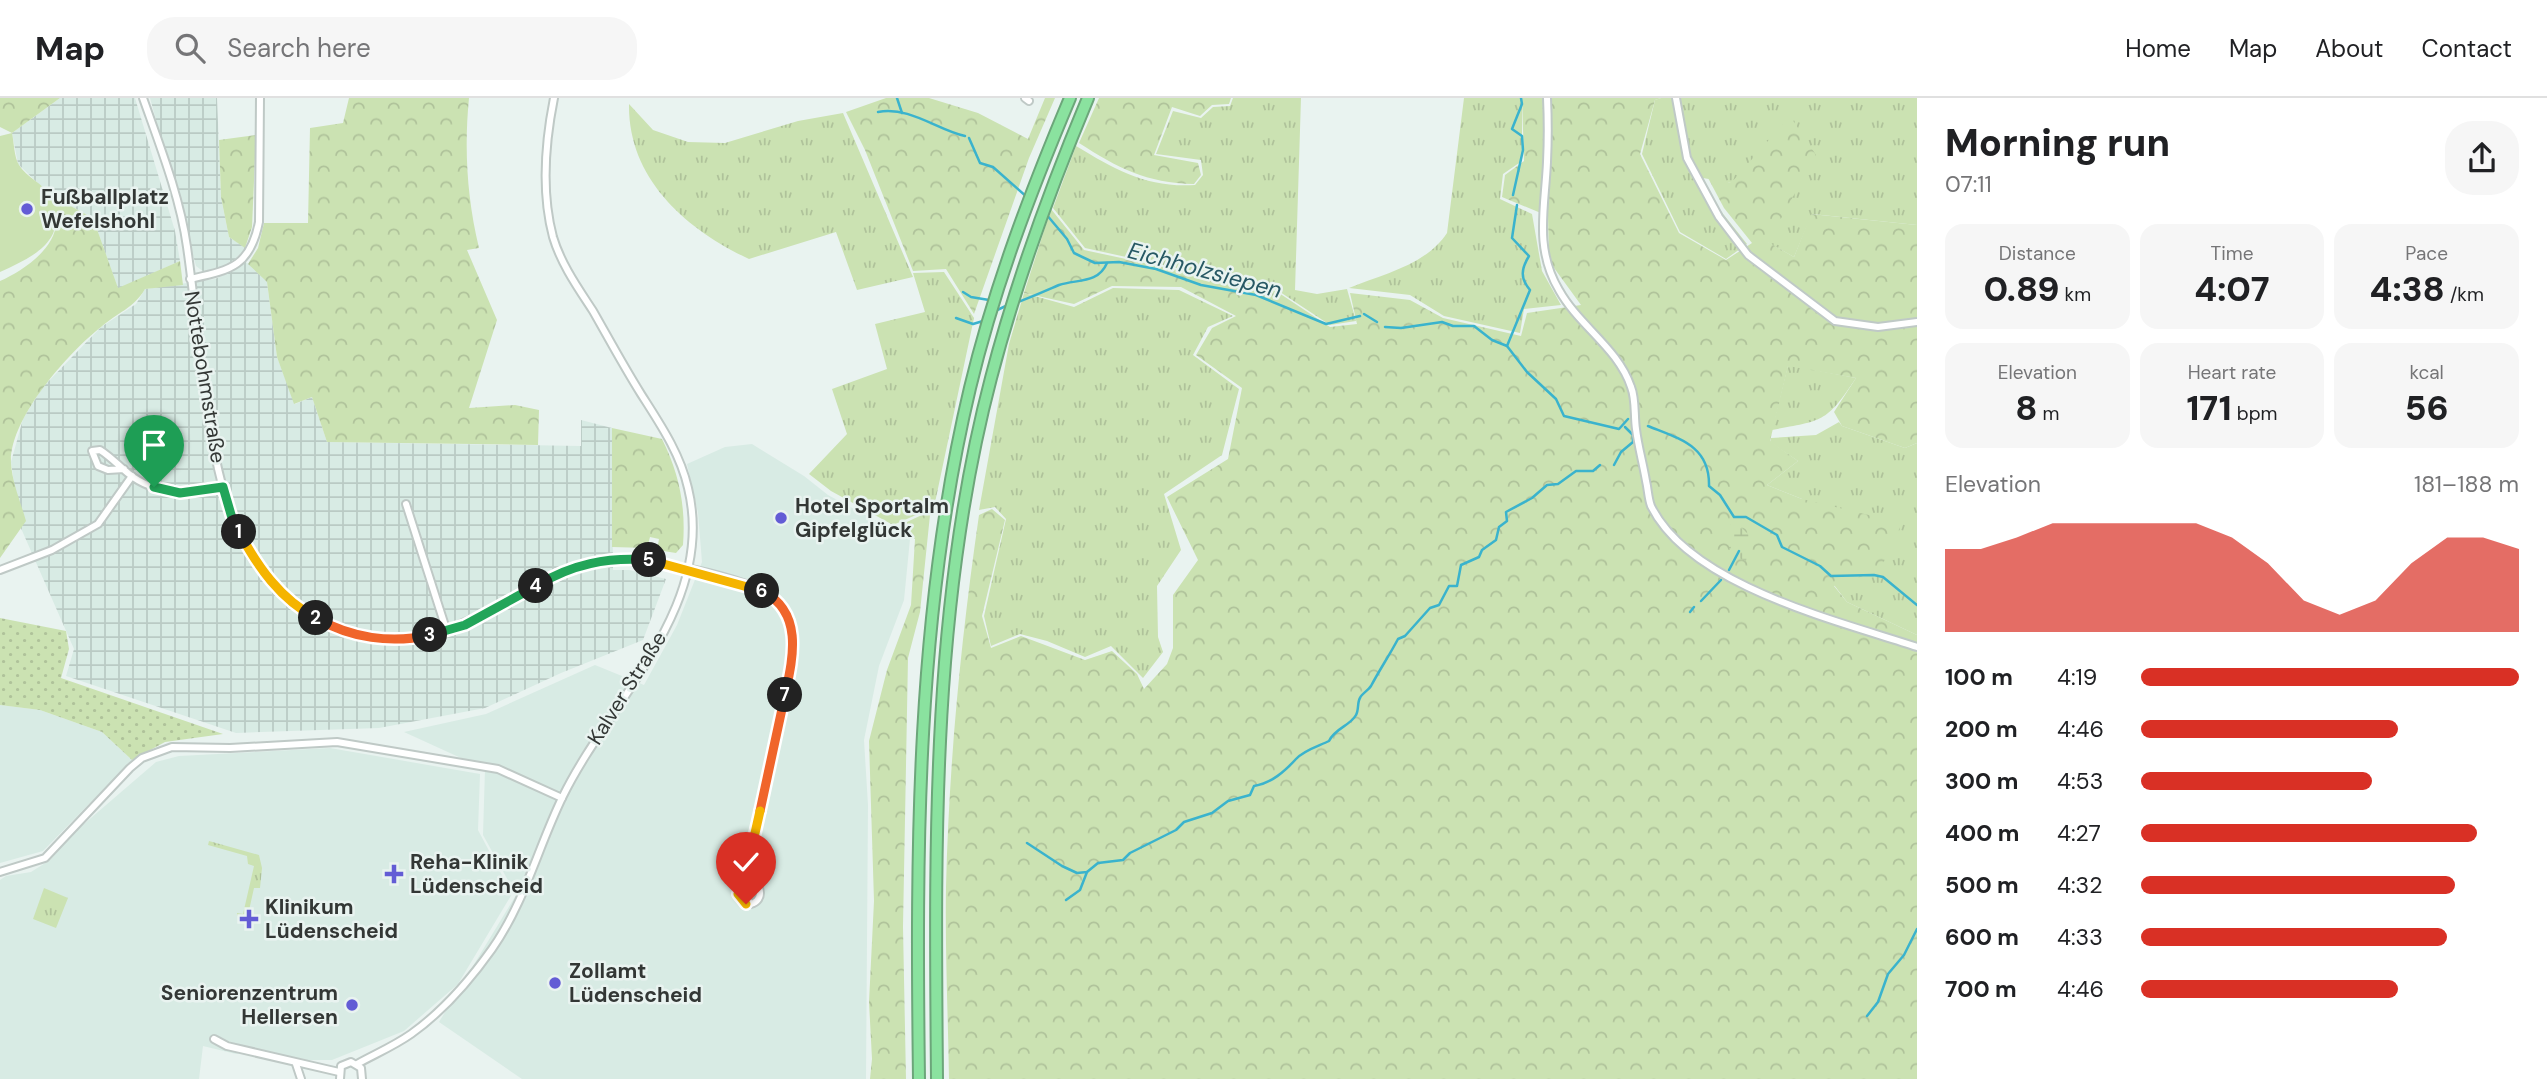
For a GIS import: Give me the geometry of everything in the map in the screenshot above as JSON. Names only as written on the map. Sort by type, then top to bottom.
[{"type":"highway","points":[[919,1079],[920,791],[933,604],[943,532],[970,388],[1002,276],[1070,98]]},
{"type":"highway","points":[[936,1079],[937,802],[950,613],[960,534],[991,379],[1022,271],[1057,172],[1088,98]]},
{"type":"street","name":"Nottebohmstraße","points":[[143,98],[183,228],[223,487],[232,518],[251,555],[272,583],[305,612],[337,629],[361,636],[415,639],[447,632],[583,565],[612,558],[688,569],[753,586],[772,596],[785,611],[793,633],[791,669],[748,864],[749,882]]},
{"type":"street","points":[[190,279],[224,271],[236,265],[246,257],[255,241],[259,209],[260,98]]},
{"type":"street","name":"Kalver Straße","points":[[339,1075],[346,1063],[357,1064],[409,1035],[429,1020],[491,950],[513,914],[562,798],[596,738],[652,654],[688,569],[694,520],[677,455],[561,257],[554,240],[545,159],[554,98]]},
{"type":"street","points":[[1547,98],[1548,162],[1541,235],[1543,252],[1550,273],[1571,310],[1614,356],[1633,389],[1637,439],[1648,498],[1662,524],[1698,555],[1738,583],[1780,602],[1917,647]]},
{"type":"street","points":[[1676,98],[1687,158],[1719,217],[1748,255],[1835,321],[1868,327],[1917,322]]},
{"type":"street","points":[[124,469],[108,470],[98,466],[92,451],[100,450],[124,469],[132,476],[154,487],[180,493],[223,487]]},
{"type":"street","points":[[0,570],[31,560],[98,524],[132,476]]},
{"type":"street","points":[[406,504],[447,632]]},
{"type":"street","points":[[0,872],[45,858],[130,768],[142,758],[172,747],[230,748],[337,742],[498,769],[518,775],[562,798]]},
{"type":"street","points":[[214,1039],[227,1046],[339,1075]]},
{"type":"street","points":[[296,1064],[301,1079]]},
{"type":"street","points":[[357,1064],[362,1071],[362,1079]]},
{"type":"shaded area","points":[[60,98],[135,98],[175,231],[180,261],[118,289],[93,218],[50,195],[18,164],[12,133]]},
{"type":"shaded area","points":[[150,98],[217,98],[221,197],[229,237],[246,248],[233,261],[218,269],[204,272],[196,266]]},
{"type":"shaded area","points":[[245,261],[267,282],[277,357],[295,404],[312,397],[327,442],[581,446],[581,420],[612,428],[613,570],[629,570],[666,579],[643,640],[561,673],[485,708],[379,728],[236,733],[66,676],[74,649],[20,526],[11,462],[23,419],[42,388],[101,327],[136,304],[145,289],[215,279],[233,271]]},
{"type":"shaded area","points":[[752,444],[804,476],[828,495],[910,539],[904,600],[879,666],[864,740],[868,805],[866,1079],[522,1079],[439,1022],[516,895],[483,835],[485,769],[404,732],[486,714],[595,665],[644,685],[677,625],[702,562],[698,513],[687,464],[725,447]]},
{"type":"shaded area","points":[[0,705],[40,710],[102,732],[132,760],[43,851],[0,863]]},
{"type":"shaded area","name":"Klinikum Lüdenscheid","points":[[330,748],[480,774],[478,830],[512,894],[458,984],[404,1031],[332,1060],[305,1060],[259,1049],[236,1054],[203,1046],[199,1079],[0,1079],[0,880],[6,876],[31,872],[50,860],[77,830],[156,762],[179,756]]},
{"type":"green space","points":[[0,98],[60,98],[12,133],[0,127]]},
{"type":"green space","points":[[349,98],[469,98],[468,173],[479,248],[467,250],[497,320],[469,408],[515,405],[539,410],[538,445],[327,442],[312,397],[294,404],[277,357],[267,282],[248,264],[258,248],[264,223],[308,223],[310,128],[343,123]]},
{"type":"green space","points":[[886,98],[929,98],[978,113],[1028,139],[1045,98],[1055,98],[1029,158],[974,314],[946,269],[913,271],[865,150],[846,112]]},
{"type":"green space","points":[[1099,98],[1231,98],[1229,104],[1212,105],[1200,116],[1172,107],[1154,155],[1198,163],[1201,175],[1194,184],[1161,181],[1133,173],[1079,143]]},
{"type":"green space","points":[[1233,98],[1301,98],[1295,290],[1317,294],[1347,289],[1356,321],[1330,325],[1277,290],[1085,248],[1053,208],[1076,146],[1132,176],[1162,184],[1195,185],[1203,175],[1201,160],[1156,154],[1173,111],[1201,118],[1213,107],[1230,106]]},
{"type":"green space","points":[[1464,98],[1522,98],[1522,161],[1503,174],[1500,199],[1532,214],[1542,271],[1561,305],[1524,309],[1520,333],[1444,316],[1410,295],[1349,288],[1416,261],[1438,244],[1447,233]]},
{"type":"green space","points":[[1522,98],[1661,98],[1655,100],[1640,154],[1679,233],[1726,260],[1752,243],[1724,208],[1707,176],[1731,183],[1790,116],[1816,155],[1768,242],[1794,257],[1811,214],[1917,225],[1917,443],[1905,448],[1842,426],[1834,412],[1856,378],[1788,366],[1770,441],[1798,461],[1767,485],[1802,499],[1902,523],[1880,570],[1834,586],[1847,602],[1917,635],[1917,1079],[949,1079],[946,911],[950,794],[961,654],[979,515],[992,509],[1005,520],[982,616],[991,648],[1021,636],[1085,660],[1112,651],[1137,674],[1144,689],[1167,664],[1173,648],[1173,595],[1198,560],[1167,497],[1228,459],[1242,388],[1196,355],[1212,328],[1236,316],[1181,287],[1112,286],[1074,304],[1024,293],[1051,209],[1084,250],[1276,291],[1330,327],[1357,324],[1350,293],[1410,300],[1443,318],[1521,336],[1527,313],[1581,305],[1549,261],[1548,216],[1502,197],[1505,175],[1524,161]]},
{"type":"green space","points":[[1917,98],[1917,225],[1812,214],[1794,257],[1767,242],[1731,183],[1703,178],[1720,210],[1747,244],[1726,259],[1680,232],[1642,154],[1655,100]]},
{"type":"green space","points":[[629,104],[653,130],[688,142],[725,143],[798,121],[843,113],[913,277],[857,290],[836,232],[749,259],[726,247],[683,217],[650,178],[638,156],[631,131]]},
{"type":"green space","name":"Fußballplatz Wefelshohl","points":[[12,133],[17,162],[50,196],[56,224],[52,235],[36,253],[0,272],[0,136]]},
{"type":"green space","points":[[256,135],[252,227],[245,248],[229,237],[221,197],[219,140]]},
{"type":"green space","points":[[50,195],[93,218],[118,288],[180,261],[183,285],[145,289],[130,306],[101,327],[73,353],[30,407],[13,446],[11,463],[26,521],[0,558],[0,281],[18,272],[36,258],[50,241],[56,222]]},
{"type":"green space","points":[[944,272],[974,318],[933,512],[923,512],[893,525],[831,491],[809,474],[847,434],[832,389],[887,369],[875,324],[925,312],[913,273]]},
{"type":"green space","points":[[1113,288],[1179,290],[1233,316],[1208,327],[1193,355],[1239,389],[1222,455],[1164,494],[1181,550],[1157,586],[1158,637],[1163,652],[1143,678],[1111,646],[1085,657],[1047,641],[1020,634],[991,646],[984,616],[1006,519],[995,507],[979,510],[1009,344],[1024,293],[1074,307]]},
{"type":"green space","points":[[1788,365],[1856,378],[1838,404],[1822,417],[1772,430]]},
{"type":"green space","points":[[1839,422],[1842,426],[1905,448],[1917,443],[1917,635],[1847,602],[1834,585],[1802,499],[1767,485],[1798,461],[1770,442],[1771,438],[1816,435]]},
{"type":"green space","points":[[612,428],[662,439],[673,464],[682,503],[683,545],[676,553],[657,550],[659,539],[650,537],[647,548],[612,547]]},
{"type":"green space","points":[[924,514],[930,515],[920,612],[908,658],[903,927],[906,1079],[870,1079],[872,1059],[869,1002],[874,901],[869,741],[887,670],[911,605],[915,539],[894,528]]},
{"type":"green space","points":[[1734,517],[1739,518],[1738,524],[1751,537],[1746,561],[1739,558],[1739,551],[1729,548],[1732,530],[1730,526]]},
{"type":"green space","points":[[0,618],[66,631],[69,649],[61,678],[223,734],[165,742],[132,760],[102,732],[40,710],[0,705]]},
{"type":"green space","points":[[209,841],[259,855],[262,868],[260,888],[254,888],[248,915],[253,917],[252,920],[237,916],[237,913],[243,914],[254,866],[248,864],[247,856],[208,845]]},
{"type":"green space","points":[[44,888],[68,898],[56,928],[33,919]]},
{"type":"waterway","points":[[897,98],[902,113]]},
{"type":"waterway","points":[[1513,195],[1523,150],[1522,136],[1512,129],[1522,104],[1521,98]]},
{"type":"waterway","name":"Eichholzsiepen","points":[[878,112],[912,115],[965,136]]},
{"type":"waterway","name":"Eichholzsiepen","points":[[969,138],[980,163],[993,167],[1028,198]]},
{"type":"waterway","points":[[1507,346],[1530,290],[1524,281],[1523,273],[1529,256],[1512,238],[1517,205]]},
{"type":"waterway","name":"Eichholzsiepen","points":[[1046,214],[1067,239],[1074,253],[1095,263],[1119,262],[1156,269],[1201,285],[1256,295],[1326,324],[1360,316]]},
{"type":"waterway","points":[[1018,302],[1059,285],[1093,278],[1107,263]]},
{"type":"waterway","points":[[963,292],[971,297],[989,300]]},
{"type":"waterway","points":[[995,311],[1008,305]]},
{"type":"waterway","name":"Eichholzsiepen","points":[[1364,314],[1377,322]]},
{"type":"waterway","points":[[956,318],[973,324],[983,321]]},
{"type":"waterway","name":"Eichholzsiepen","points":[[1385,327],[1401,328],[1442,322],[1453,326],[1474,326],[1492,340],[1507,346],[1527,372],[1556,399],[1564,416],[1619,429],[1628,419]]},
{"type":"waterway","name":"Eichholzsiepen","points":[[1648,426],[1682,440],[1699,453],[1708,472],[1709,486],[1720,495],[1734,517],[1746,517],[1777,535],[1782,547],[1820,566],[1831,576],[1883,577],[1917,605]]},
{"type":"waterway","points":[[1614,465],[1621,452],[1633,442],[1633,435],[1625,427]]},
{"type":"waterway","points":[[1027,843],[1062,866],[1077,873],[1087,872],[1098,863],[1123,860],[1130,853],[1176,830],[1184,822],[1212,813],[1228,801],[1250,795],[1254,786],[1278,776],[1303,753],[1329,741],[1353,719],[1361,696],[1371,686],[1398,639],[1405,636],[1430,608],[1439,605],[1449,586],[1457,586],[1461,565],[1479,557],[1482,550],[1496,540],[1499,527],[1507,521],[1506,512],[1532,498],[1547,485],[1558,484],[1576,471],[1593,471],[1600,465]]},
{"type":"waterway","points":[[1729,570],[1739,551]]},
{"type":"waterway","points":[[1701,601],[1721,580]]},
{"type":"waterway","points":[[1690,612],[1694,607]]},
{"type":"waterway","points":[[1066,900],[1080,890],[1087,872]]},
{"type":"waterway","points":[[1867,1016],[1878,1002],[1888,974],[1904,955],[1917,929]]},
{"type":"place","name":"Fußballplatz Wefelshohl","points":[[27,209]]},
{"type":"place","name":"Hotel Sportalm Gipfelglück","points":[[781,518]]},
{"type":"place","name":"Reha-Klinik Lüdenscheid","points":[[394,874]]},
{"type":"place","name":"Klinikum Lüdenscheid","points":[[249,919]]},
{"type":"place","name":"Zollamt Lüdenscheid","points":[[555,983]]},
{"type":"place","name":"Seniorenzentrum Hellersen","points":[[352,1005]]},
{"type":"route","points":[[154,487],[180,493],[223,487],[232,518],[251,555],[272,583],[305,612],[337,629],[361,636],[415,639],[447,632],[570,569],[612,558],[649,560],[753,586],[772,596],[785,611],[793,633],[794,652],[748,864],[749,882],[741,886],[738,894],[746,904]]}]
